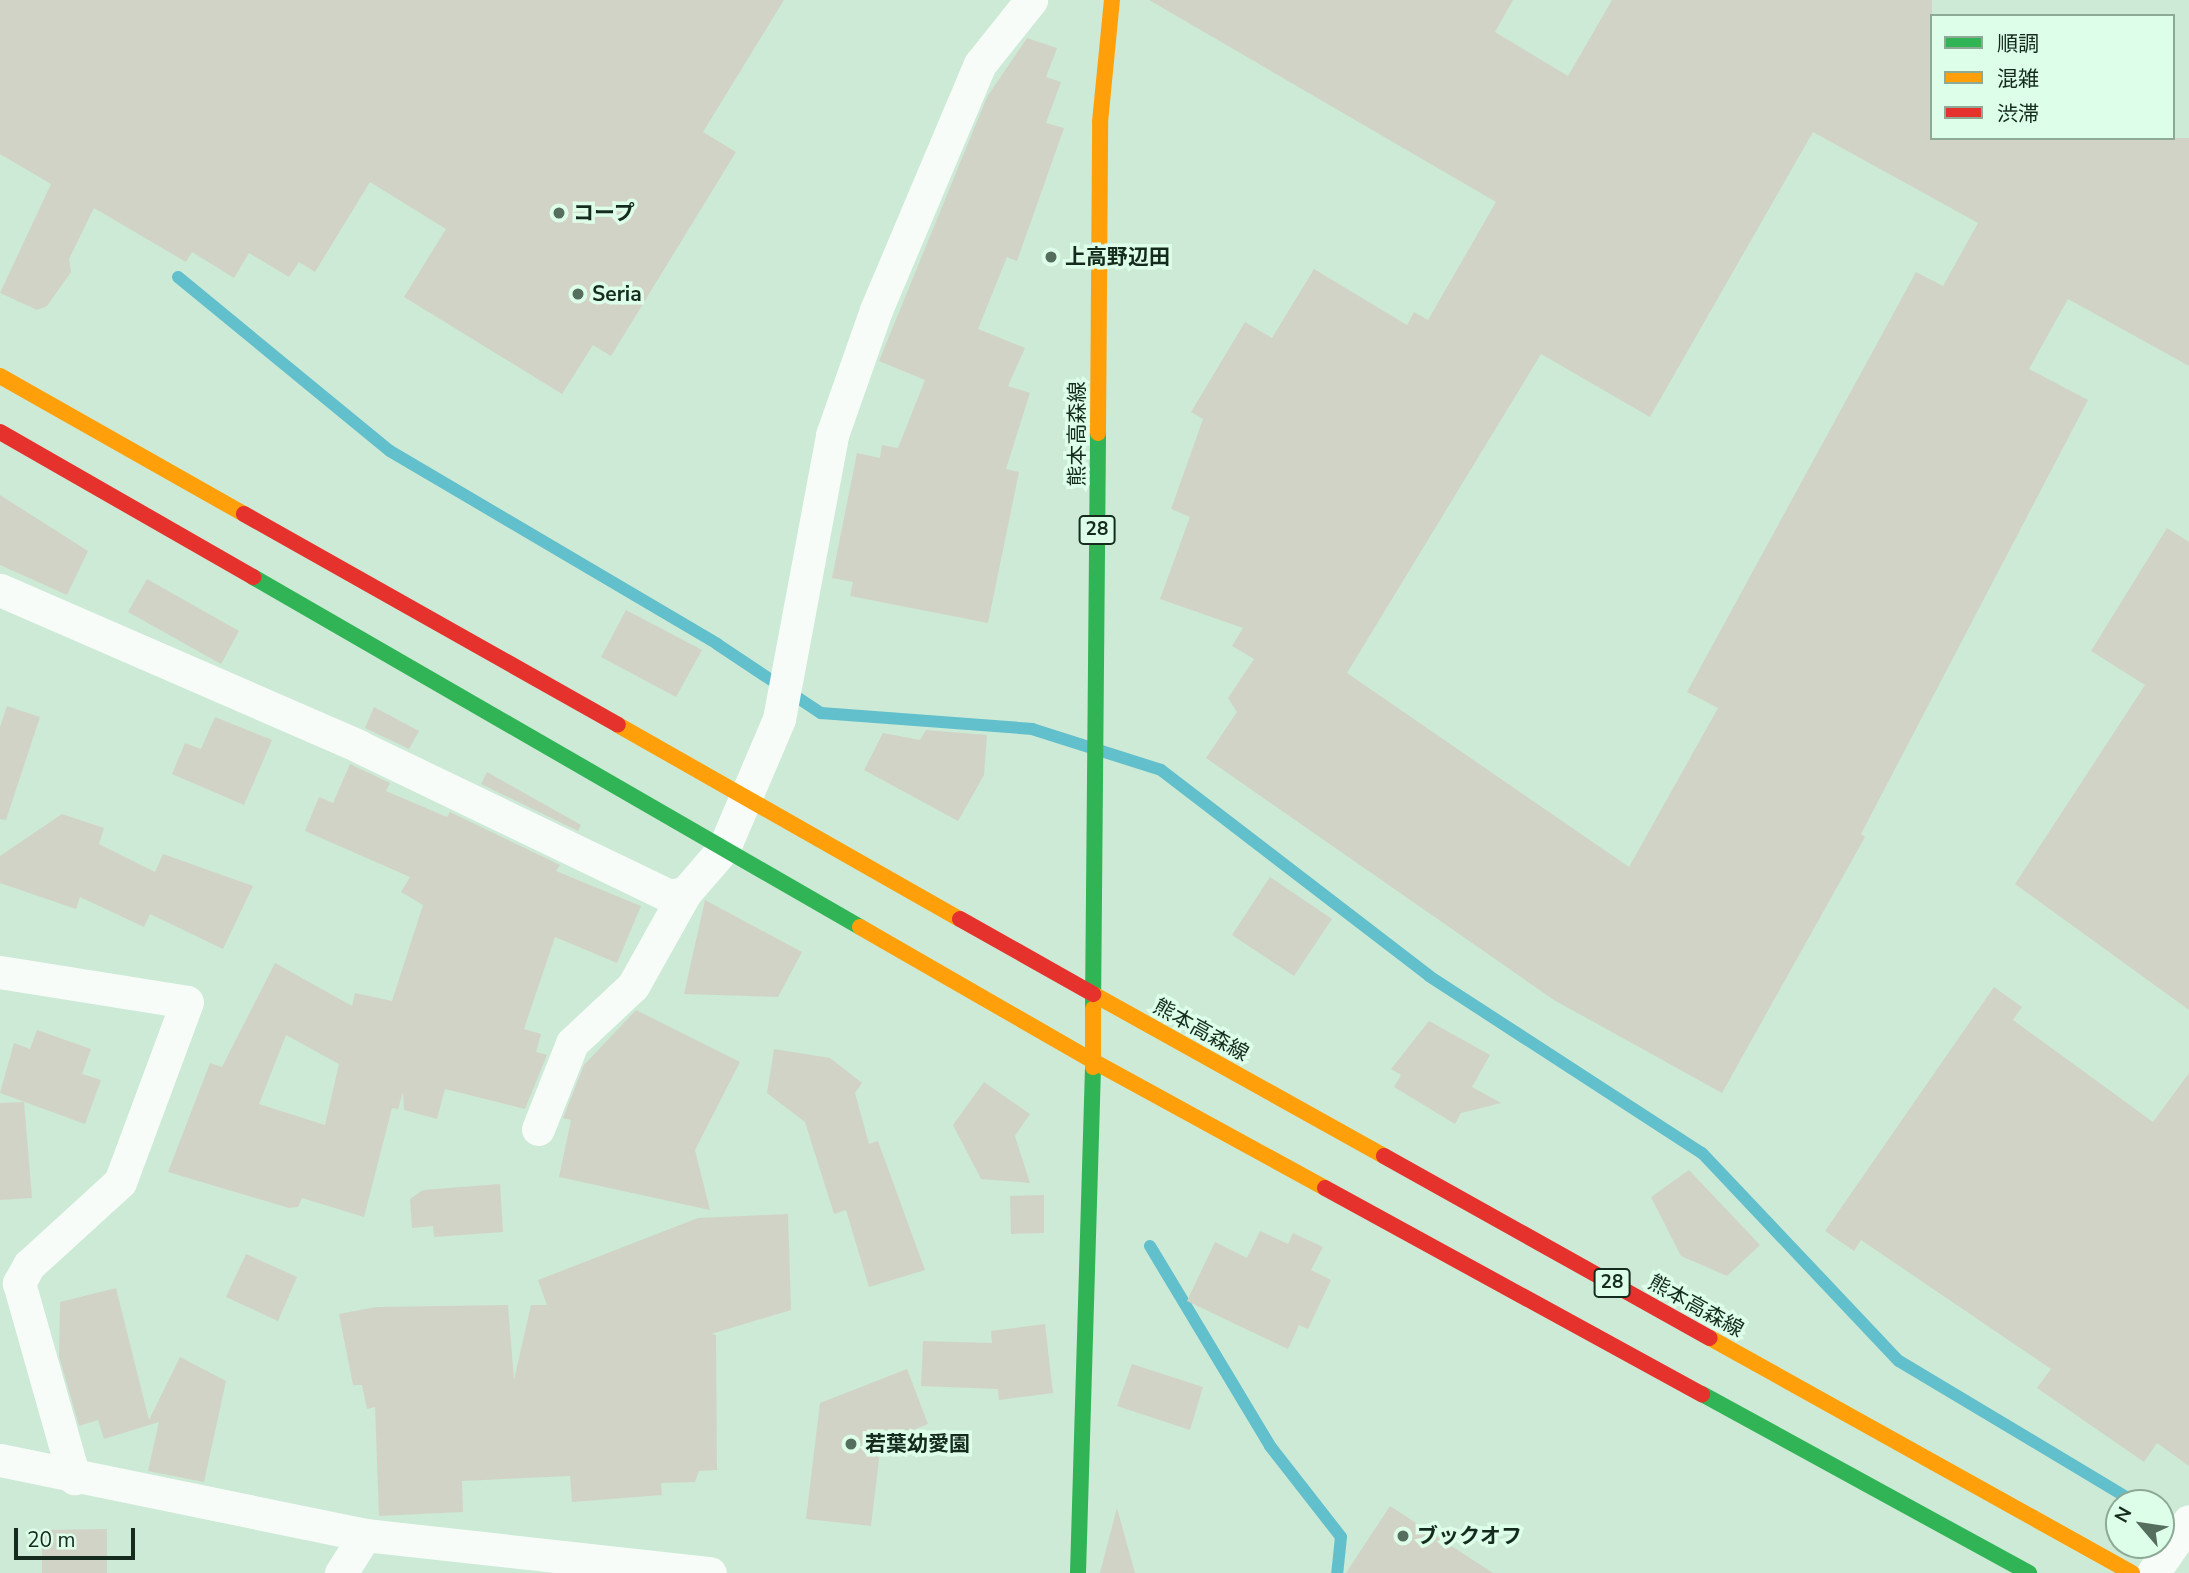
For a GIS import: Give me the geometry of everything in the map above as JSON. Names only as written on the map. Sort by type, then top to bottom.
[{"type":"main road","name":"熊本高森線","points":[[1078,1573],[1093,1061],[1101,122],[1112,0]]},
{"type":"main road","points":[[0,376],[1093,994]]},
{"type":"main road","points":[[0,432],[1093,1061]]},
{"type":"main road","name":"熊本高森線","points":[[1093,994],[2132,1573]]},
{"type":"main road","name":"28","points":[[1093,1061],[2029,1573]]},
{"type":"street","points":[[538,1129],[572,1043],[633,986],[685,893],[724,848],[779,719],[832,435],[876,310],[981,64],[1031,0]]},
{"type":"street","points":[[0,590],[358,746],[669,896],[685,893]]},
{"type":"street","points":[[0,971],[187,1002],[120,1182],[29,1265],[19,1283],[75,1478]]},
{"type":"street","points":[[0,1460],[75,1478],[365,1535],[606,1566],[710,1573]]},
{"type":"street","points":[[2153,1573],[2189,1521]]},
{"type":"street","points":[[341,1573],[365,1535]]},
{"type":"building","points":[[0,0],[784,0],[703,132],[736,152],[611,356],[593,345],[562,394],[404,297],[446,229],[370,182],[315,272],[299,262],[289,277],[249,253],[234,278],[192,252],[186,262],[94,208],[69,259],[71,272],[47,306],[37,310],[0,293],[51,184],[0,154]]},
{"type":"building","points":[[1149,0],[1513,0],[1495,32],[1568,76],[1612,0],[1932,0],[1930,140],[2189,138],[2189,366],[2068,299],[2029,369],[2088,400],[1861,834],[1865,837],[1722,1093],[1554,1000],[1206,758],[1237,712],[1228,698],[1254,659],[1232,646],[1243,628],[1160,599],[1190,517],[1171,509],[1203,419],[1191,412],[1245,322],[1272,338],[1314,269],[1407,325],[1414,312],[1428,320],[1496,202]],"holes":[[[1813,132],[1978,223],[1943,286],[1916,272],[1687,692],[1718,708],[1629,867],[1347,673],[1541,354],[1650,417]]]},
{"type":"building","points":[[1027,38],[1057,48],[1046,77],[1061,82],[1046,123],[1064,128],[1017,261],[1007,257],[978,329],[1025,348],[1008,386],[1030,393],[1006,469],[1019,472],[988,623],[850,596],[853,582],[832,578],[857,453],[880,458],[882,445],[898,448],[925,380],[879,361],[987,97]]},
{"type":"building","points":[[0,495],[88,551],[67,595],[0,565]]},
{"type":"building","points":[[2167,528],[2189,542],[2189,1010],[2015,884],[2145,685],[2091,651]]},
{"type":"building","points":[[147,579],[239,631],[221,664],[128,612]]},
{"type":"building","points":[[626,610],[702,650],[676,697],[601,657]]},
{"type":"building","points":[[7,706],[40,717],[6,820],[0,819],[0,727]]},
{"type":"building","points":[[374,707],[419,731],[409,749],[365,728]]},
{"type":"building","points":[[215,717],[272,740],[244,805],[172,774],[185,743],[201,749]]},
{"type":"building","points":[[926,730],[987,735],[984,775],[958,821],[864,770],[883,733],[920,740]]},
{"type":"building","points":[[350,764],[390,783],[386,791],[447,817],[450,812],[560,865],[556,871],[641,906],[617,963],[555,937],[524,1029],[541,1034],[536,1052],[547,1055],[525,1109],[445,1089],[437,1119],[404,1110],[403,1092],[398,1109],[392,1108],[364,1217],[302,1198],[298,1207],[289,1208],[168,1172],[210,1063],[222,1067],[275,963],[352,1006],[355,993],[392,1001],[423,905],[401,892],[410,877],[305,831],[319,797],[333,803]],"holes":[[[286,1035],[339,1064],[325,1125],[259,1104]]]},
{"type":"building","points":[[487,772],[581,825],[578,831],[481,784]]},
{"type":"building","points":[[62,814],[104,828],[99,844],[155,872],[163,854],[253,886],[223,949],[150,914],[144,927],[80,897],[76,909],[0,883],[0,856]]},
{"type":"building","points":[[1270,877],[1332,919],[1294,976],[1232,935]]},
{"type":"building","points":[[705,900],[802,952],[778,997],[684,994]]},
{"type":"building","points":[[1994,987],[2022,1007],[2013,1020],[2153,1122],[2189,1073],[2189,1466],[2157,1443],[2144,1462],[2037,1388],[2051,1369],[1861,1240],[1854,1251],[1825,1231]]},
{"type":"building","points":[[636,1010],[740,1062],[695,1150],[710,1210],[559,1177],[571,1120],[563,1118],[584,1065]]},
{"type":"building","points":[[1429,1021],[1490,1055],[1472,1087],[1501,1103],[1461,1113],[1455,1124],[1394,1087],[1401,1075],[1391,1069]]},
{"type":"building","points":[[37,1030],[91,1049],[82,1074],[101,1080],[85,1124],[0,1093],[14,1043],[30,1049]]},
{"type":"building","points":[[774,1049],[830,1058],[862,1083],[855,1093],[869,1144],[878,1141],[925,1270],[869,1287],[846,1210],[834,1214],[805,1122],[767,1093]]},
{"type":"building","points":[[984,1082],[1030,1114],[1015,1136],[1030,1183],[981,1179],[953,1125]]},
{"type":"building","points":[[24,1102],[32,1198],[0,1200],[0,1103]]},
{"type":"building","points":[[1689,1170],[1760,1245],[1727,1276],[1681,1256],[1651,1197]]},
{"type":"building","points":[[500,1184],[503,1232],[434,1237],[433,1226],[412,1228],[410,1199],[423,1190]]},
{"type":"building","points":[[1044,1195],[1044,1233],[1011,1234],[1010,1196]]},
{"type":"building","points":[[788,1214],[791,1310],[711,1334],[716,1335],[717,1470],[699,1471],[695,1482],[661,1483],[662,1495],[572,1502],[570,1476],[462,1481],[463,1512],[379,1516],[375,1407],[367,1409],[362,1385],[353,1385],[339,1314],[376,1307],[508,1305],[514,1380],[531,1305],[547,1305],[538,1280],[698,1218]]},
{"type":"building","points":[[1260,1231],[1288,1244],[1293,1233],[1323,1247],[1311,1270],[1331,1280],[1308,1329],[1299,1325],[1288,1349],[1187,1301],[1215,1242],[1247,1258]]},
{"type":"building","points":[[246,1254],[297,1277],[278,1321],[226,1297]]},
{"type":"building","points":[[116,1288],[149,1420],[180,1357],[226,1381],[204,1482],[148,1471],[159,1422],[104,1439],[98,1420],[79,1426],[59,1356],[60,1302]]},
{"type":"building","points":[[1045,1324],[1053,1393],[999,1400],[998,1389],[921,1386],[923,1341],[992,1343],[991,1331]]},
{"type":"building","points":[[1132,1364],[1203,1387],[1190,1430],[1117,1406]]},
{"type":"building","points":[[907,1369],[928,1424],[881,1443],[871,1526],[806,1519],[820,1403]]},
{"type":"building","name":"ブックオフ","points":[[1390,1506],[1493,1573],[1346,1573]]},
{"type":"building","points":[[1117,1508],[1135,1573],[1100,1573]]},
{"type":"building","points":[[107,1529],[107,1573],[42,1573],[42,1530]]},
{"type":"waterway","points":[[178,277],[390,451],[717,644],[821,713],[1032,729],[1161,770],[1429,976],[1702,1153],[1899,1361],[2113,1489]]},
{"type":"waterway","points":[[1150,1246],[1270,1446],[1341,1537],[1337,1573]]},
{"type":"traffic: fast","points":[[1093,1009],[1098,433]]},
{"type":"traffic: fast","points":[[253,577],[860,927]]},
{"type":"traffic: fast","points":[[1078,1573],[1093,1067]]},
{"type":"traffic: fast","points":[[1702,1394],[2029,1573]]},
{"type":"traffic: slow","points":[[1098,433],[1100,122],[1112,0]]},
{"type":"traffic: slow","points":[[0,376],[244,514]]},
{"type":"traffic: slow","points":[[618,725],[960,919]]},
{"type":"traffic: slow","points":[[860,927],[1093,1061],[1093,1067]]},
{"type":"traffic: slow","points":[[1093,994],[1384,1156]]},
{"type":"traffic: slow","points":[[1093,1009],[1093,1061],[1325,1188]]},
{"type":"traffic: slow","points":[[1710,1338],[2132,1573]]},
{"type":"traffic: jam","points":[[0,432],[253,577]]},
{"type":"traffic: jam","points":[[244,514],[618,725]]},
{"type":"traffic: jam","points":[[960,919],[1093,994]]},
{"type":"traffic: jam","points":[[1384,1156],[1710,1338]]},
{"type":"traffic: jam","points":[[1325,1188],[1702,1394]]},
{"type":"place","name":"コープ","points":[[559,213]]},
{"type":"place","name":"上高野辺田","points":[[1051,257]]},
{"type":"place","name":"Seria","points":[[578,294]]},
{"type":"place","name":"若葉幼愛園","points":[[851,1444]]},
{"type":"place","name":"ブックオフ","points":[[1403,1536]]}]
